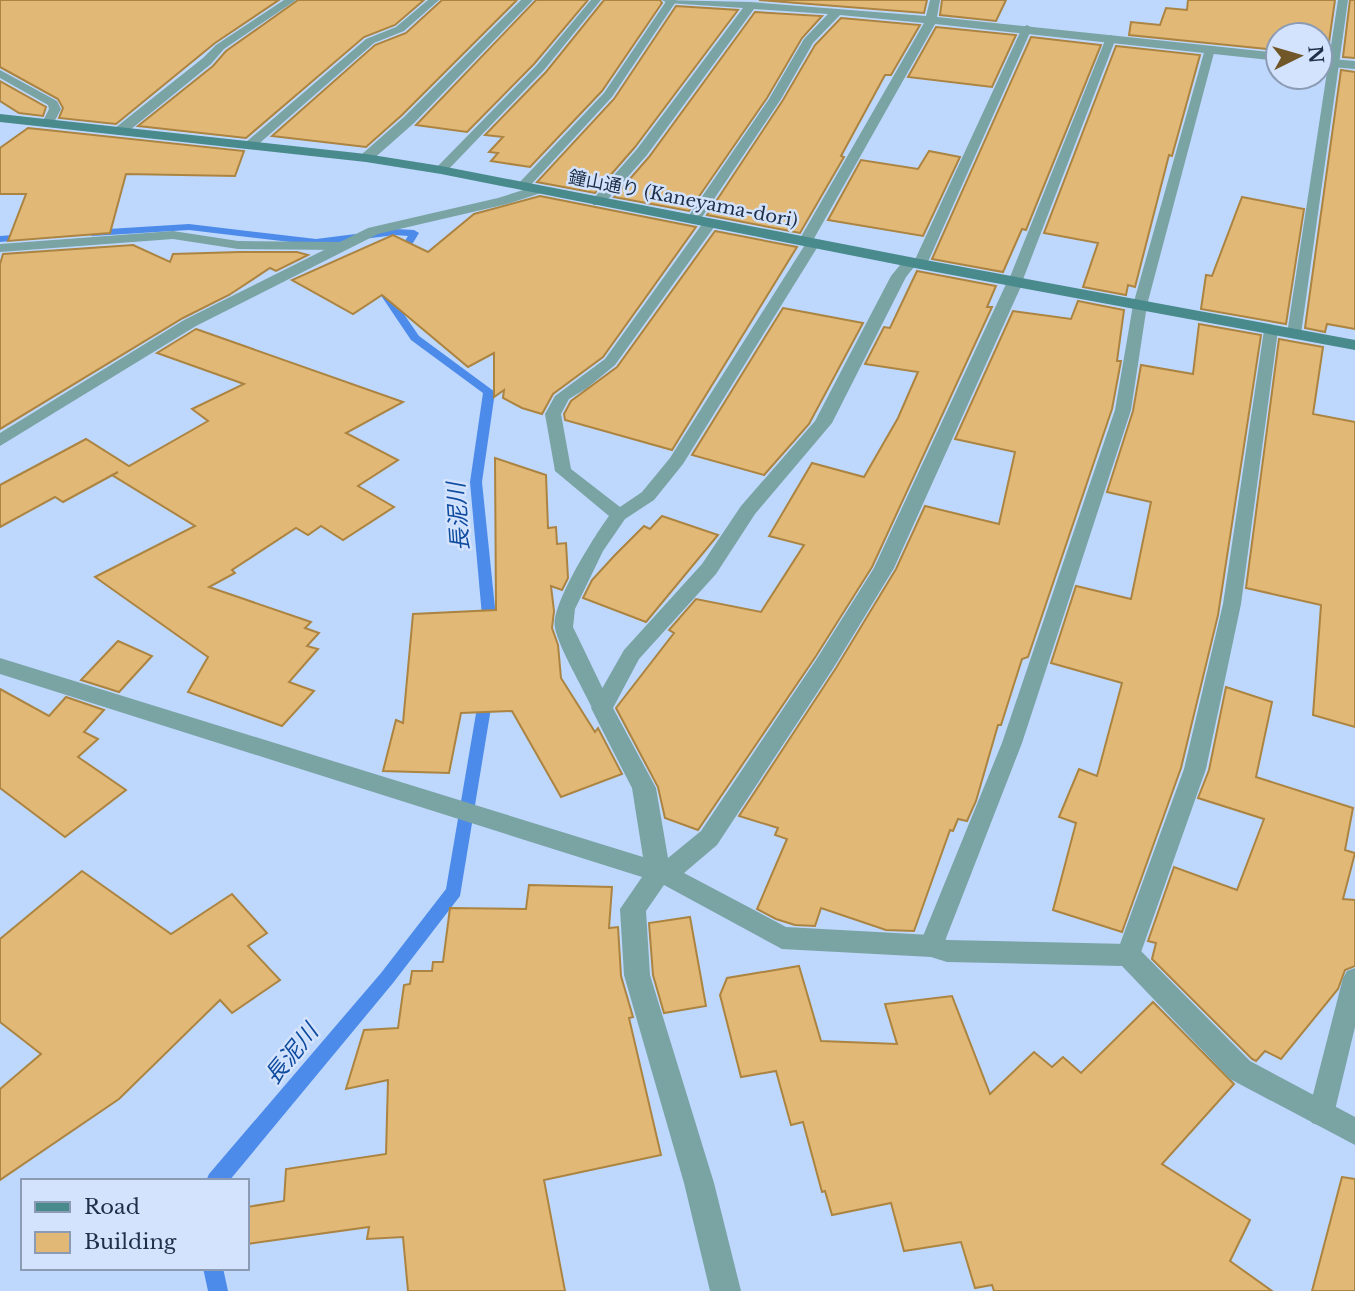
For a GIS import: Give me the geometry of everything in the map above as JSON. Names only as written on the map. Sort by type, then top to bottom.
[{"type":"main road","name":"鐘山通り (Kaneyama-dori)","points":[[0,118],[366,158],[441,170],[809,243],[1355,345]]},
{"type":"street","points":[[120,131],[208,61],[220,47],[291,0]]},
{"type":"street","points":[[366,158],[409,120],[527,0]]},
{"type":"street","points":[[669,0],[838,11],[1027,28],[1264,55]]},
{"type":"street","points":[[809,243],[931,21],[935,0]]},
{"type":"street","points":[[598,202],[642,152],[751,5]]},
{"type":"street","points":[[692,220],[775,99],[808,41],[838,11]]},
{"type":"street","points":[[1334,63],[1355,65]]},
{"type":"street","points":[[0,441],[190,323],[373,231],[502,201],[529,188]]},
{"type":"street","points":[[661,874],[644,788],[602,708],[631,655],[709,569],[748,510],[823,423],[900,276],[915,263]]},
{"type":"street","points":[[726,1291],[699,1183],[637,975],[633,909],[661,874],[709,838],[826,662],[884,568],[1014,282]]},
{"type":"street","points":[[0,666],[661,874],[782,938],[931,946],[947,951],[1128,955],[1240,1070],[1355,1132]]},
{"type":"lane","points":[[250,145],[370,41],[400,29],[433,0]]},
{"type":"lane","points":[[441,170],[540,68],[596,0]]},
{"type":"lane","points":[[529,188],[608,95],[669,0]]},
{"type":"lane","points":[[1334,63],[1343,0]]},
{"type":"lane","points":[[915,263],[1027,28]]},
{"type":"lane","points":[[1014,282],[1111,38]]},
{"type":"lane","points":[[931,946],[1012,743],[1118,423],[1140,305],[1210,49]]},
{"type":"lane","points":[[0,73],[53,103],[55,109],[48,123]]},
{"type":"lane","points":[[1294,334],[1330,91]]},
{"type":"lane","points":[[618,515],[563,471],[552,414],[563,396],[582,385],[610,362],[710,223]]},
{"type":"lane","points":[[0,248],[173,235],[238,245],[343,246]]},
{"type":"lane","points":[[602,708],[564,627],[566,610],[594,550],[618,515],[648,496],[677,460],[809,243]]},
{"type":"lane","points":[[1128,955],[1195,769],[1232,604],[1271,330]]},
{"type":"lane","points":[[1321,1114],[1355,978]]},
{"type":"building","points":[[0,0],[279,0],[215,43],[116,124],[59,118],[63,108],[58,99],[0,67]]},
{"type":"building","points":[[298,0],[424,0],[395,25],[364,37],[246,138],[138,126],[213,66],[226,51]]},
{"type":"building","points":[[442,0],[517,0],[402,115],[366,147],[272,136],[375,45],[406,33]]},
{"type":"building","points":[[536,0],[588,0],[534,64],[467,132],[416,125]]},
{"type":"building","points":[[604,0],[660,0],[662,3],[602,91],[530,167],[491,161],[498,153],[489,152],[503,137],[485,135],[546,72]]},
{"type":"building","points":[[759,0],[927,0],[924,13]]},
{"type":"building","points":[[942,0],[1006,0],[996,21],[940,15]]},
{"type":"building","points":[[1188,0],[1335,0],[1332,21],[1264,21],[1264,49],[1129,35],[1131,22],[1160,25],[1166,8],[1187,10]]},
{"type":"building","points":[[1350,0],[1355,0],[1355,58],[1343,57]]},
{"type":"building","points":[[676,6],[738,10],[635,147],[595,193],[537,182],[614,99]]},
{"type":"building","points":[[755,12],[822,16],[802,38],[767,98],[689,211],[614,197],[649,157]]},
{"type":"building","points":[[841,18],[920,25],[891,75],[885,75],[841,156],[844,157],[800,233],[707,215],[783,100],[815,45]]},
{"type":"building","points":[[936,27],[1016,35],[992,87],[908,77]]},
{"type":"building","points":[[1031,37],[1101,45],[1026,230],[1022,229],[1003,272],[932,259]]},
{"type":"building","points":[[1116,46],[1200,55],[1172,156],[1169,155],[1135,287],[1128,285],[1126,295],[1083,287],[1098,243],[1044,233]]},
{"type":"building","points":[[1341,70],[1355,72],[1355,329],[1327,324],[1325,332],[1305,328]]},
{"type":"building","points":[[0,81],[46,107],[43,116],[19,113],[0,101]]},
{"type":"building","points":[[28,128],[244,151],[235,176],[126,174],[110,233],[8,241],[26,194],[0,194],[0,148]]},
{"type":"building","points":[[929,151],[960,157],[923,236],[828,220],[861,160],[918,169]]},
{"type":"building","points":[[540,196],[696,227],[603,357],[553,394],[542,414],[503,398],[504,390],[494,397],[494,353],[468,367],[382,295],[353,314],[292,280],[393,235],[428,252],[474,214]]},
{"type":"building","points":[[1242,197],[1304,209],[1286,324],[1201,309],[1206,275],[1212,276]]},
{"type":"building","points":[[715,231],[797,247],[672,450],[565,420],[564,414],[571,401],[617,367]]},
{"type":"building","points":[[133,245],[170,262],[173,254],[297,252],[308,255],[276,271],[270,268],[229,295],[183,318],[0,429],[0,264],[3,254]]},
{"type":"building","points":[[917,271],[996,286],[987,307],[992,307],[872,567],[816,656],[698,830],[665,818],[658,787],[616,708],[674,633],[669,630],[696,599],[761,612],[804,545],[769,536],[812,463],[864,477],[898,418],[918,372],[865,364],[884,327],[890,328]]},
{"type":"building","points":[[1078,301],[1124,310],[1117,361],[1121,361],[1112,409],[1028,657],[1022,659],[1001,725],[998,725],[976,801],[967,821],[958,819],[953,831],[950,830],[914,931],[886,930],[821,908],[815,926],[795,925],[776,919],[757,909],[787,839],[775,835],[778,828],[739,816],[836,668],[896,569],[925,506],[999,524],[1015,452],[955,439],[1013,311],[1071,319]]},
{"type":"building","points":[[783,308],[863,323],[809,424],[764,475],[692,455]]},
{"type":"building","points":[[1199,324],[1261,335],[1218,615],[1181,768],[1122,932],[1053,910],[1076,823],[1059,817],[1079,769],[1097,776],[1122,683],[1051,663],[1076,586],[1131,599],[1151,502],[1107,492],[1133,411],[1141,365],[1193,374]]},
{"type":"building","points":[[196,329],[403,402],[346,433],[398,460],[358,486],[394,507],[343,540],[321,526],[308,535],[296,528],[232,570],[235,573],[209,587],[311,622],[305,628],[319,633],[307,646],[318,649],[289,682],[314,691],[282,726],[188,692],[208,657],[95,577],[195,526],[112,475],[63,502],[55,497],[0,527],[0,485],[86,439],[129,466],[208,421],[192,409],[244,384],[157,353]]},
{"type":"building","points":[[1279,339],[1323,347],[1313,414],[1355,422],[1355,727],[1313,715],[1321,605],[1246,588]]},
{"type":"building","points":[[495,458],[546,475],[548,528],[556,527],[557,544],[566,543],[568,578],[562,590],[551,586],[554,611],[552,628],[558,645],[561,678],[595,732],[598,728],[622,774],[561,797],[512,711],[461,713],[449,773],[383,771],[396,720],[403,723],[413,614],[496,610]]},
{"type":"building","points":[[662,516],[718,535],[646,622],[583,598],[592,580],[615,555],[644,526],[650,529]]},
{"type":"building","points":[[118,641],[152,656],[119,692],[81,680]]},
{"type":"building","points":[[1226,687],[1272,702],[1256,777],[1353,808],[1345,850],[1355,853],[1343,899],[1355,900],[1355,966],[1345,970],[1338,989],[1281,1059],[1265,1051],[1256,1061],[1252,1059],[1152,959],[1156,943],[1148,941],[1174,867],[1237,890],[1264,819],[1198,798],[1209,770]]},
{"type":"building","points":[[0,689],[49,716],[66,697],[104,710],[84,732],[98,739],[78,757],[126,790],[65,837],[0,788]]},
{"type":"building","points":[[82,871],[171,934],[232,894],[267,933],[248,946],[280,980],[232,1013],[220,1000],[119,1099],[0,1180],[0,1089],[41,1054],[0,1022],[0,939]]},
{"type":"building","points":[[529,885],[612,887],[609,928],[618,927],[621,976],[633,1017],[629,1018],[661,1155],[544,1180],[565,1291],[408,1291],[403,1237],[367,1239],[369,1227],[248,1244],[248,1207],[284,1201],[286,1169],[386,1154],[388,1080],[346,1089],[364,1030],[398,1028],[404,985],[410,984],[412,971],[432,971],[433,962],[443,962],[450,908],[526,909]]},
{"type":"building","points":[[690,917],[706,1006],[664,1013],[653,975],[649,923]]},
{"type":"building","points":[[799,966],[821,1041],[897,1044],[885,1004],[952,996],[990,1094],[1034,1052],[1052,1067],[1063,1057],[1081,1073],[1153,1002],[1234,1084],[1162,1164],[1250,1220],[1230,1261],[1272,1291],[994,1291],[992,1285],[975,1288],[961,1242],[904,1251],[891,1203],[832,1215],[825,1191],[822,1192],[803,1122],[791,1125],[776,1071],[741,1077],[720,995],[727,978]]},
{"type":"building","points":[[1342,1177],[1355,1179],[1355,1291],[1312,1291]]},
{"type":"waterway","name":"長泥川","points":[[92,233],[189,227],[316,242],[395,232],[414,233],[398,259]]},
{"type":"waterway","name":"長泥川","points":[[0,239],[27,237]]},
{"type":"waterway","name":"長泥川","points":[[388,284],[385,294],[415,338],[489,392],[476,482],[490,627]]},
{"type":"waterway","name":"長泥川","points":[[218,1179],[387,978],[454,891],[486,696]]},
{"type":"waterway","name":"長泥川","points":[[213,1270],[218,1291]]}]
